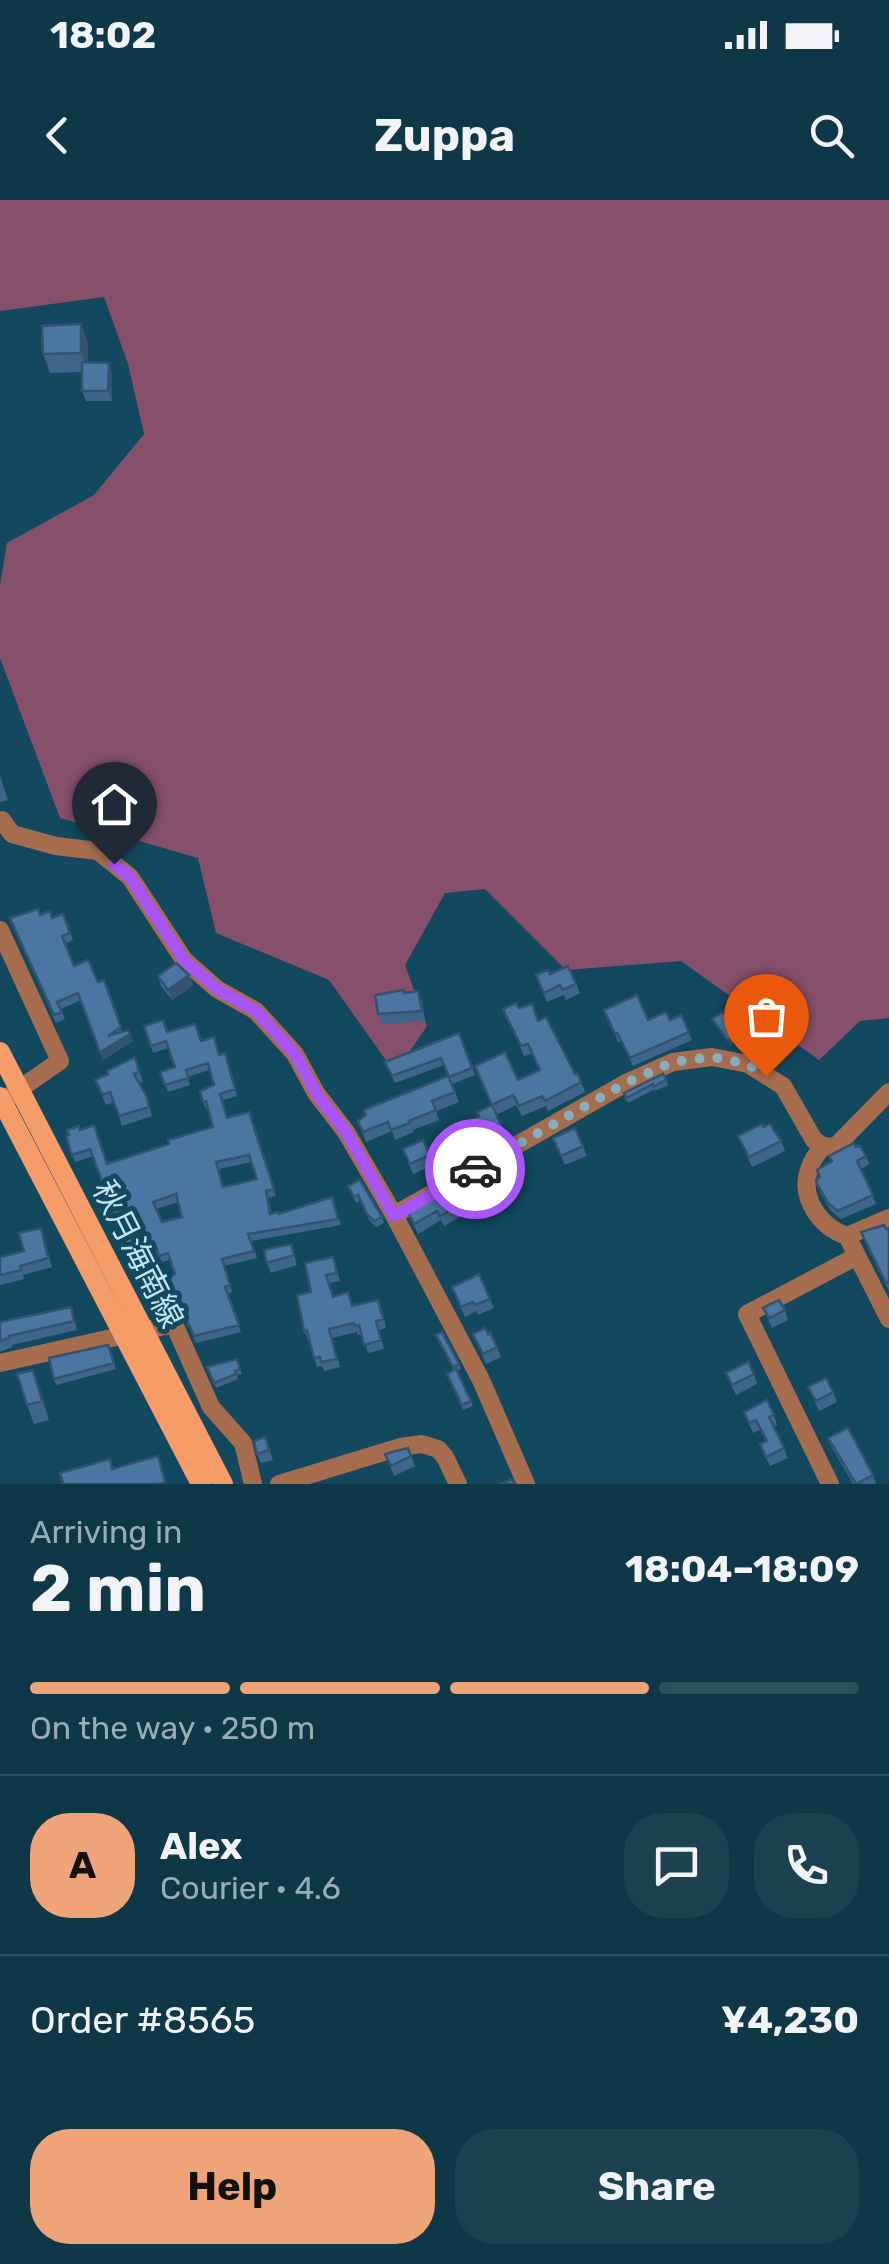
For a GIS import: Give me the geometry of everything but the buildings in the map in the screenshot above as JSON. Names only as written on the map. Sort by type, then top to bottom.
[{"type":"main road","name":"秋月海南線","points":[[0,1052],[5,1097],[133,1333],[223,1484]]},
{"type":"main road","name":"秋月海南線","points":[[133,1333],[201,1484]]},
{"type":"street","points":[[0,821],[12,834],[56,846],[98,850],[130,877],[184,960],[217,989],[256,1011],[295,1054],[394,1216],[481,1380],[526,1484]]},
{"type":"street","points":[[0,930],[60,1061],[5,1097]]},
{"type":"street","points":[[394,1216],[626,1083],[673,1062],[712,1057],[748,1064],[783,1086],[814,1140],[822,1146],[835,1146],[889,1092]]},
{"type":"street","points":[[822,1146],[808,1170],[810,1198],[823,1224],[847,1236],[889,1218]]},
{"type":"street","points":[[847,1236],[889,1316]]},
{"type":"street","points":[[830,1484],[747,1314],[857,1256]]},
{"type":"street","points":[[0,1363],[174,1324],[210,1407],[243,1443],[253,1484]]},
{"type":"street","points":[[278,1484],[400,1446],[422,1444],[438,1449],[458,1484]]},
{"type":"shaded area","points":[[0,200],[889,200],[889,1018],[860,1021],[819,1060],[681,961],[566,970],[485,889],[445,893],[405,965],[427,1026],[395,1073],[329,980],[216,933],[198,858],[60,818],[0,658],[0,585],[7,543],[94,495],[144,434],[128,364],[104,297],[0,311]]},
{"type":"way so far","points":[[475,1169],[626,1083],[673,1062],[712,1057],[748,1064],[766,1076]]},
{"type":"route","points":[[114,864],[130,877],[184,960],[217,989],[256,1011],[295,1054],[394,1216],[475,1169]]}]
